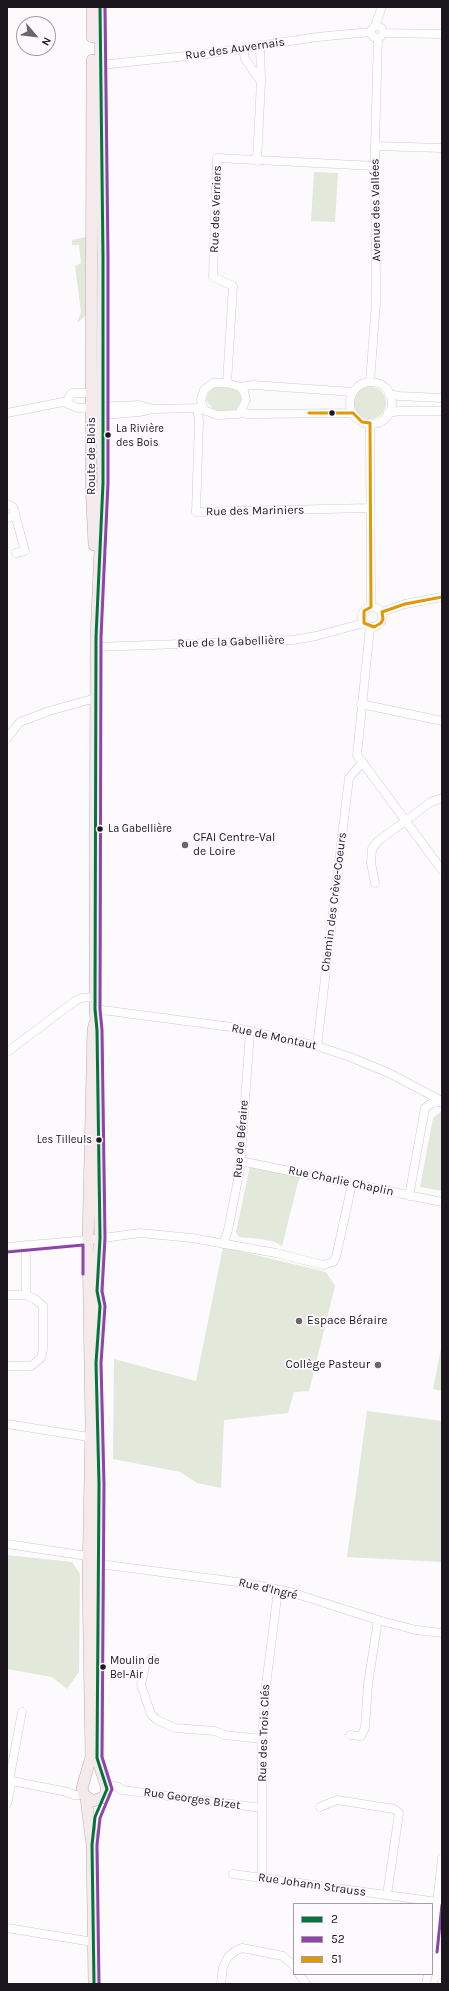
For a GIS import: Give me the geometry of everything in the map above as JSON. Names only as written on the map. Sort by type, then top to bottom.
[{"type":"main road","name":"Route de Blois","points":[[92,7],[97,189],[99,409],[103,483],[96,647],[95,1023]]},
{"type":"main road","name":"Route de Blois","points":[[99,409],[92,394],[100,7]]},
{"type":"main road","points":[[92,1845],[96,1817],[105,1790],[97,1758],[94,1561],[94,1438],[96,1362],[100,1306],[97,1291],[100,1238],[97,1030],[95,1023]]},
{"type":"main road","points":[[94,1438],[88,1240],[93,1030],[95,1023]]},
{"type":"main road","points":[[94,1561],[91,1757],[84,1791],[92,1845],[94,1984]]},
{"type":"main road","points":[[84,1791],[89,1777],[93,1776],[98,1776],[105,1790]]},
{"type":"main road","points":[[84,1791],[93,1801],[105,1790]]},
{"type":"street","points":[[373,29],[382,7]]},
{"type":"street","points":[[373,29],[381,27],[381,36],[442,34]]},
{"type":"street","name":"Rue des Auvernais","points":[[100,64],[206,54],[373,29]]},
{"type":"street","name":"Avenue des Vallées","points":[[370,382],[376,302],[375,146],[381,36]]},
{"type":"street","points":[[257,160],[261,82],[260,46]]},
{"type":"street","points":[[243,49],[245,59],[261,82]]},
{"type":"street","points":[[375,146],[442,148]]},
{"type":"street","name":"Rue des Verriers","points":[[227,383],[232,286],[213,277],[217,158],[376,166]]},
{"type":"street","points":[[370,382],[381,385],[389,394],[391,400],[388,413],[380,421],[370,423],[362,422],[353,413],[350,403],[353,392],[362,384],[370,382]]},
{"type":"street","points":[[199,407],[204,390],[209,385],[214,383],[227,383],[240,387],[253,385],[353,392]]},
{"type":"street","points":[[92,394],[75,392],[70,395],[68,404],[73,407],[139,412],[153,409],[199,407],[213,415],[235,415],[242,411],[246,400],[244,392],[240,387]]},
{"type":"street","points":[[389,394],[399,396],[442,398]]},
{"type":"street","points":[[7,412],[68,401]]},
{"type":"street","name":"Rue des Mariniers","points":[[199,407],[196,512],[369,508]]},
{"type":"street","points":[[242,411],[246,414],[353,413]]},
{"type":"street","points":[[388,413],[399,411],[442,411]]},
{"type":"street","points":[[370,423],[369,508],[371,606]]},
{"type":"street","points":[[7,504],[13,507],[15,512],[25,551],[16,553]]},
{"type":"street","points":[[7,518],[12,518],[15,512]]},
{"type":"street","points":[[382,612],[405,604],[442,597]]},
{"type":"street","points":[[367,625],[374,627],[381,623],[383,619],[382,612],[378,608],[371,606]]},
{"type":"street","points":[[371,606],[362,614],[367,625],[356,748],[357,755],[442,870]]},
{"type":"street","name":"Rue de la Gabellière","points":[[96,647],[293,640],[367,625]]},
{"type":"street","points":[[7,738],[20,722],[50,711],[96,698]]},
{"type":"street","points":[[361,704],[442,721]]},
{"type":"street","name":"Chemin des Crève-Coeurs","points":[[317,1046],[349,778],[362,763]]},
{"type":"street","points":[[375,883],[371,864],[372,849],[378,841],[431,802],[442,798]]},
{"type":"street","points":[[7,1052],[81,998],[95,997]]},
{"type":"street","name":"Rue de Montaut","points":[[95,1009],[231,1027],[317,1046],[350,1057],[389,1073],[442,1101]]},
{"type":"street","name":"Rue de Béraire","points":[[223,1244],[228,1230],[240,1161],[250,1032]]},
{"type":"street","points":[[409,1196],[425,1108],[432,1103],[442,1101]]},
{"type":"street","name":"Rue Charlie Chaplin","points":[[240,1161],[442,1202]]},
{"type":"street","points":[[7,1247],[88,1240],[140,1232],[192,1238],[276,1253],[323,1265],[333,1262],[338,1251],[352,1184]]},
{"type":"street","points":[[26,1245],[26,1295]]},
{"type":"street","points":[[7,1295],[26,1295],[35,1299],[43,1306],[44,1349],[41,1358],[31,1366],[7,1366]]},
{"type":"street","points":[[7,1424],[94,1438]]},
{"type":"street","name":"Rue d'Ingré","points":[[7,1544],[94,1561],[220,1579],[278,1590],[416,1630],[442,1633]]},
{"type":"street","name":"Rue des Trois Clés","points":[[262,1878],[262,1739],[266,1685],[278,1590]]},
{"type":"street","points":[[350,1735],[361,1736],[365,1728],[368,1684],[378,1620]]},
{"type":"street","points":[[152,1658],[145,1666],[141,1684],[151,1714],[157,1720],[175,1728],[215,1731],[224,1736],[262,1739]]},
{"type":"street","points":[[7,1804],[9,1781],[22,1712]]},
{"type":"street","points":[[9,1781],[67,1792],[74,1795],[84,1791]]},
{"type":"street","name":"Rue Georges Bizet","points":[[105,1790],[118,1787],[122,1790],[262,1808]]},
{"type":"street","points":[[320,1807],[337,1800],[394,1809],[398,1813],[387,1895]]},
{"type":"street","points":[[433,1938],[442,1858]]},
{"type":"street","name":"Rue Johann Strauss","points":[[233,1874],[438,1902]]},
{"type":"street","points":[[7,1928],[93,1942]]},
{"type":"street","points":[[221,1984],[223,1967],[228,1957],[235,1951],[242,1948],[283,1956],[293,1965]]},
{"type":"street","points":[[301,1975],[306,1984]]},
{"type":"shaded area","points":[[314,172],[338,173],[335,222],[311,221]]},
{"type":"shaded area","points":[[86,237],[86,315],[77,323],[81,312],[75,266],[81,263],[79,245],[72,245],[72,240]]},
{"type":"shaded area","points":[[370,387],[379,390],[383,394],[386,403],[383,412],[379,416],[370,419],[361,416],[357,412],[354,403],[357,394],[361,390]]},
{"type":"shaded area","points":[[213,388],[233,388],[238,390],[242,397],[239,407],[234,411],[215,411],[206,400],[209,391]]},
{"type":"shaded area","points":[[442,1111],[442,1191],[420,1187],[433,1118]]},
{"type":"shaded area","points":[[250,1166],[301,1176],[298,1182],[282,1246],[275,1242],[261,1239],[239,1237],[236,1232]]},
{"type":"shaded area","points":[[223,1247],[326,1272],[335,1286],[309,1391],[294,1392],[288,1413],[224,1420],[221,1488],[197,1483],[180,1472],[113,1459],[114,1359],[196,1381]]},
{"type":"shaded area","points":[[442,1344],[442,1391],[433,1389]]},
{"type":"shaded area","points":[[367,1411],[442,1421],[442,1562],[347,1557]]},
{"type":"shaded area","points":[[7,1555],[72,1562],[80,1574],[79,1672],[67,1689],[52,1677],[7,1669]]},
{"type":"transit line","name":"2","points":[[94,1984],[92,1845],[95,1817],[107,1789],[97,1758],[99,1484],[96,1363],[100,1306],[97,1291],[100,1238],[97,1030],[95,1009],[96,637],[103,483],[103,257],[100,7]]},
{"type":"transit line","name":"52","points":[[99,1984],[97,1845],[100,1818],[112,1789],[102,1757],[104,1484],[101,1363],[105,1306],[102,1291],[105,1238],[102,1030],[100,1009],[101,637],[108,483],[108,257],[105,7]]},
{"type":"transit line","name":"51","points":[[309,413],[353,413],[362,422],[370,423],[371,607],[364,611],[364,623],[374,627],[381,623],[383,619],[382,612],[405,604],[442,597]]},
{"type":"transit line","name":"52","points":[[7,1252],[83,1245],[83,1274]]},
{"type":"transit line","name":"52","points":[[437,1952],[442,1905]]},
{"type":"place","name":"La Rivière des Bois","points":[[108,435]]},
{"type":"place","name":"La Gabellière","points":[[100,829]]},
{"type":"place","name":"CFAI Centre-Val de Loire","points":[[185,845]]},
{"type":"place","name":"Les Tilleuls","points":[[99,1140]]},
{"type":"place","name":"Espace Béraire","points":[[299,1321]]},
{"type":"place","name":"Collège Pasteur","points":[[378,1365]]},
{"type":"place","name":"Moulin de Bel-Air","points":[[103,1667]]}]
